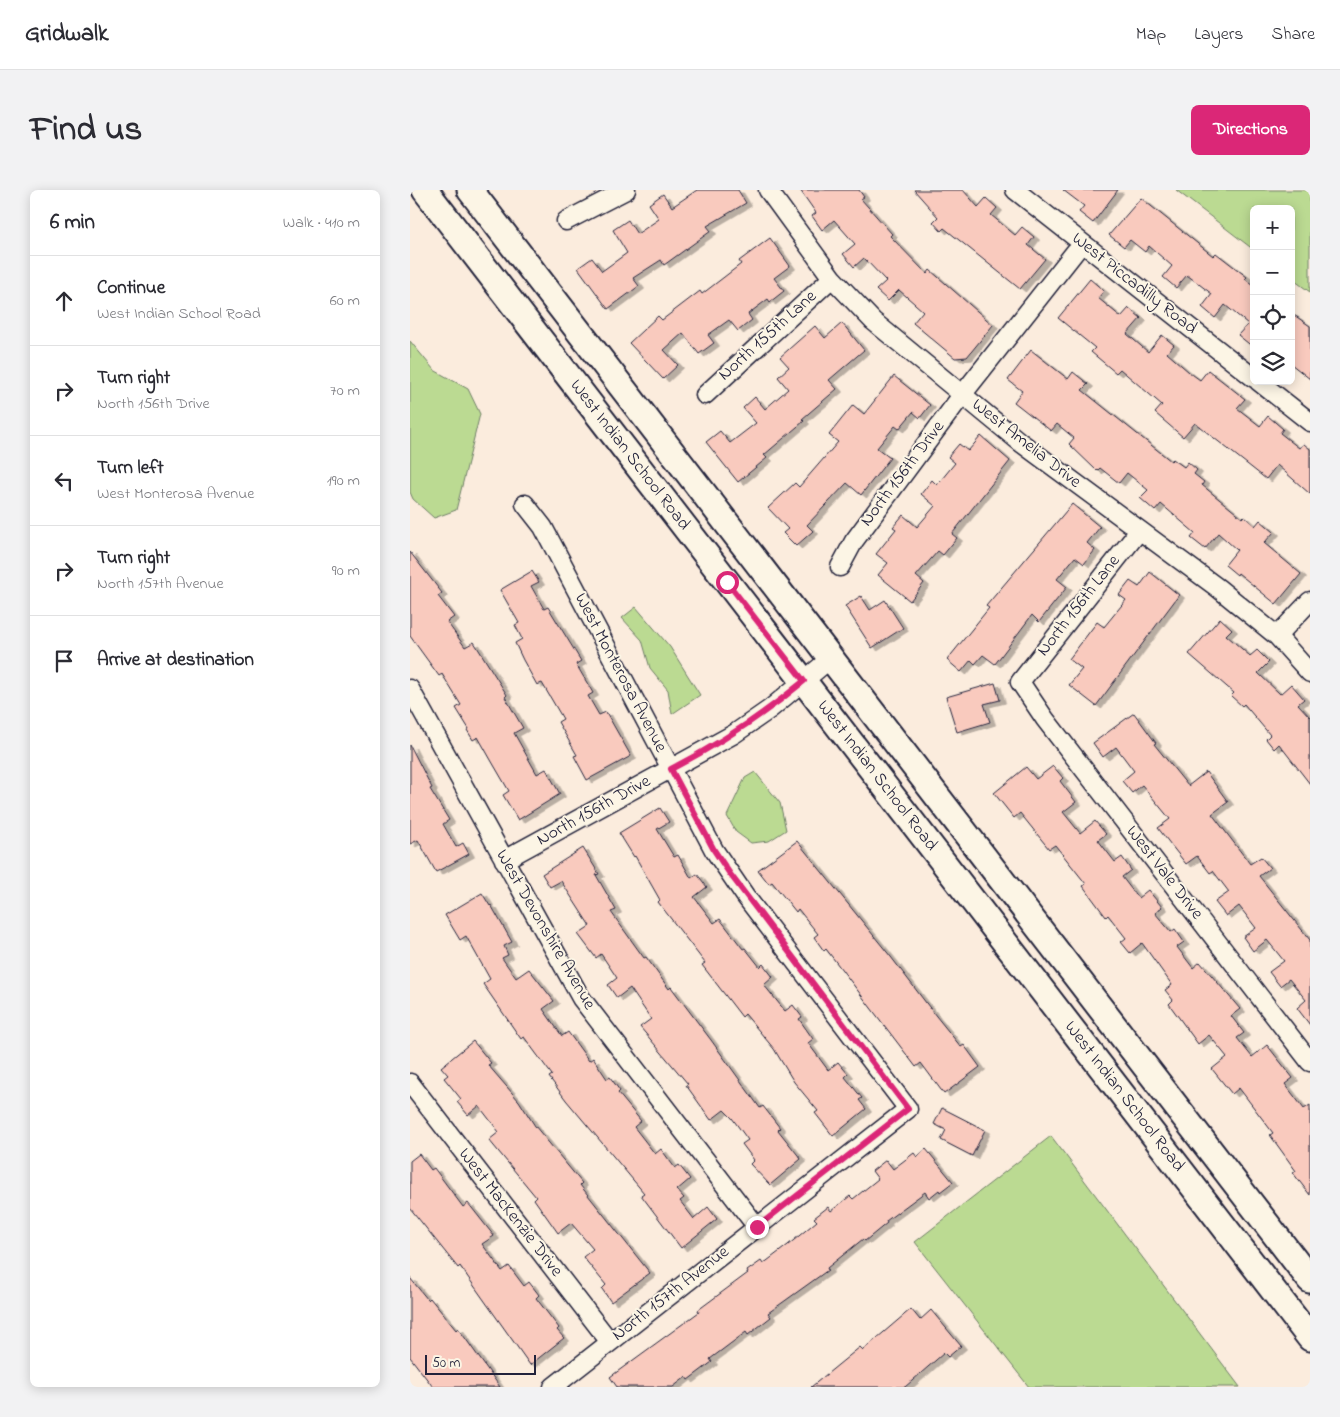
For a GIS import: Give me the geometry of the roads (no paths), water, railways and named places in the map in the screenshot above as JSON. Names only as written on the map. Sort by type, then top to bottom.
[{"type":"main road","name":"West Indian School Road","points":[[426,190],[1310,1338]]},
{"type":"main road","name":"West Indian School Road","points":[[470,190],[1310,1280]]},
{"type":"street","points":[[566,221],[626,190]]},
{"type":"street","name":"West Amelia Drive","points":[[768,190],[832,278],[873,321],[1020,442],[1218,588],[1277,636],[1310,672]]},
{"type":"street","name":"West Piccadilly Road","points":[[1015,190],[1250,375]]},
{"type":"street","name":"North 156th Drive","points":[[840,567],[854,541],[962,395],[1082,243]]},
{"type":"street","name":"North 155th Lane","points":[[705,395],[832,278]]},
{"type":"street","points":[[1263,385],[1310,422]]},
{"type":"street","name":"West Monterosa Avenue","points":[[525,504],[543,527],[714,850],[741,890],[908,1109]]},
{"type":"street","name":"North 156th Lane","points":[[1020,682],[1139,531]]},
{"type":"street","points":[[1277,636],[1310,601]]},
{"type":"street","name":"North 156th Drive","points":[[504,860],[747,726],[831,658]]},
{"type":"street","name":"West Vale Drive","points":[[1020,682],[1045,719],[1310,1062]]},
{"type":"street","name":"West Devonshire Avenue","points":[[410,689],[580,998],[757,1227]]},
{"type":"street","name":"West MacKenzie Drive","points":[[410,1083],[610,1342]]},
{"type":"street","name":"North 157th Avenue","points":[[553,1387],[908,1109]]}]
